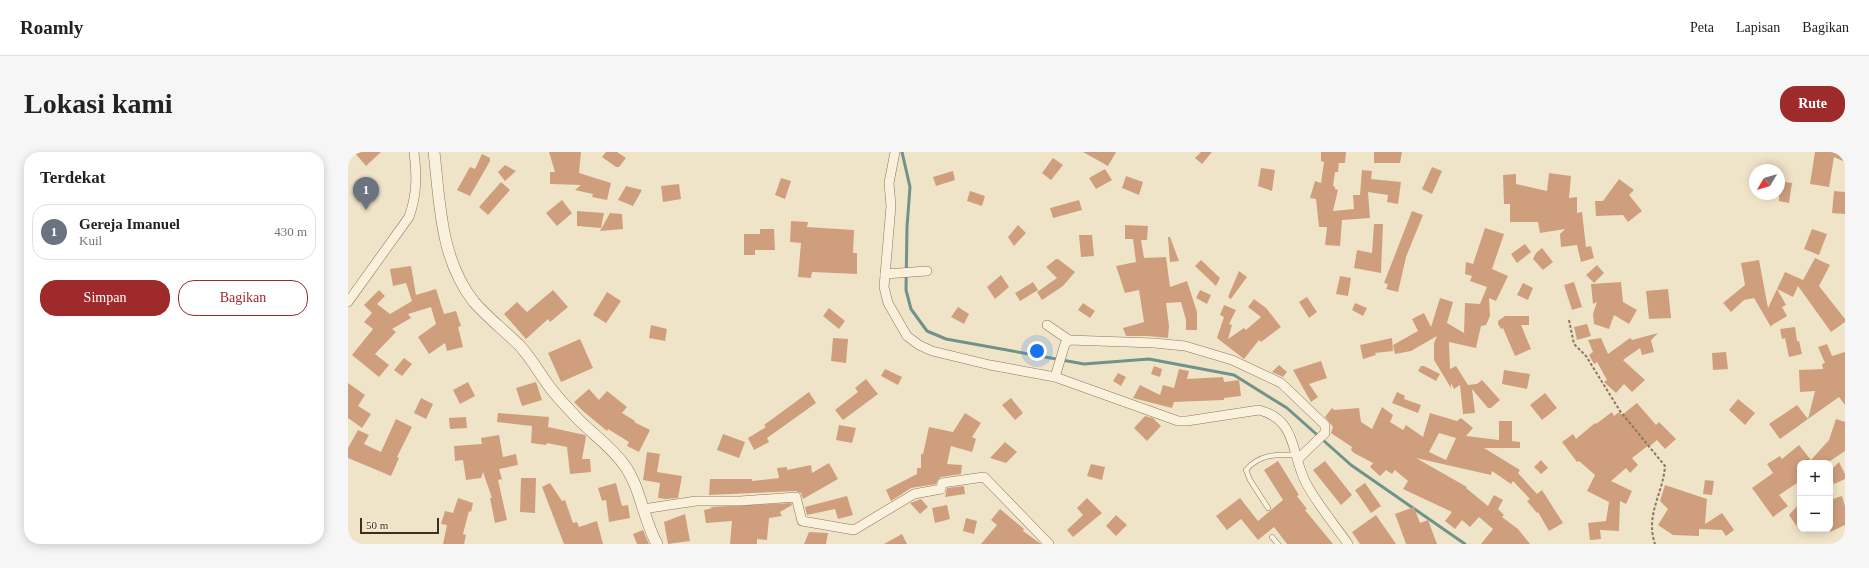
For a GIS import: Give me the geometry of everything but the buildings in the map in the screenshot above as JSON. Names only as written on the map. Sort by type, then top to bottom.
[{"type":"street","points":[[348,302],[409,217],[414,204],[417,186],[414,152]]},
{"type":"street","points":[[434,152],[443,229],[450,256],[463,285],[474,301],[494,324],[520,346],[552,390],[578,418],[613,450],[634,481],[657,544]]},
{"type":"street","points":[[895,152],[889,183],[891,206],[884,287],[888,303],[907,336],[919,345],[932,351],[984,364],[1057,373],[1178,421],[1187,421],[1259,410],[1267,412],[1280,421],[1291,436],[1305,482],[1348,544]]},
{"type":"street","points":[[885,274],[927,271]]},
{"type":"street","points":[[1048,325],[1067,343],[1154,343],[1185,346],[1232,360],[1281,383],[1322,421],[1327,430],[1298,457]]},
{"type":"street","points":[[1057,373],[1067,343]]},
{"type":"street","points":[[643,509],[696,501],[740,501],[796,497],[802,521],[854,530],[914,494],[941,489],[942,483],[984,477],[1050,544]]},
{"type":"lane","points":[[1268,508],[1250,480],[1246,470],[1251,464],[1264,457],[1278,454],[1298,457]]},
{"type":"lane","points":[[1272,537],[1278,544]]},
{"type":"path","points":[[1569,320],[1574,344],[1586,356],[1620,411],[1665,466],[1664,481],[1653,507],[1651,533],[1655,544]]},
{"type":"waterway","points":[[902,152],[910,187],[907,227],[906,290],[911,309],[927,331],[946,339],[1084,364],[1149,359],[1234,375],[1287,408],[1351,465],[1465,544]]},
{"type":"place","name":"Gereja Imanuel","points":[[366,210]]}]
